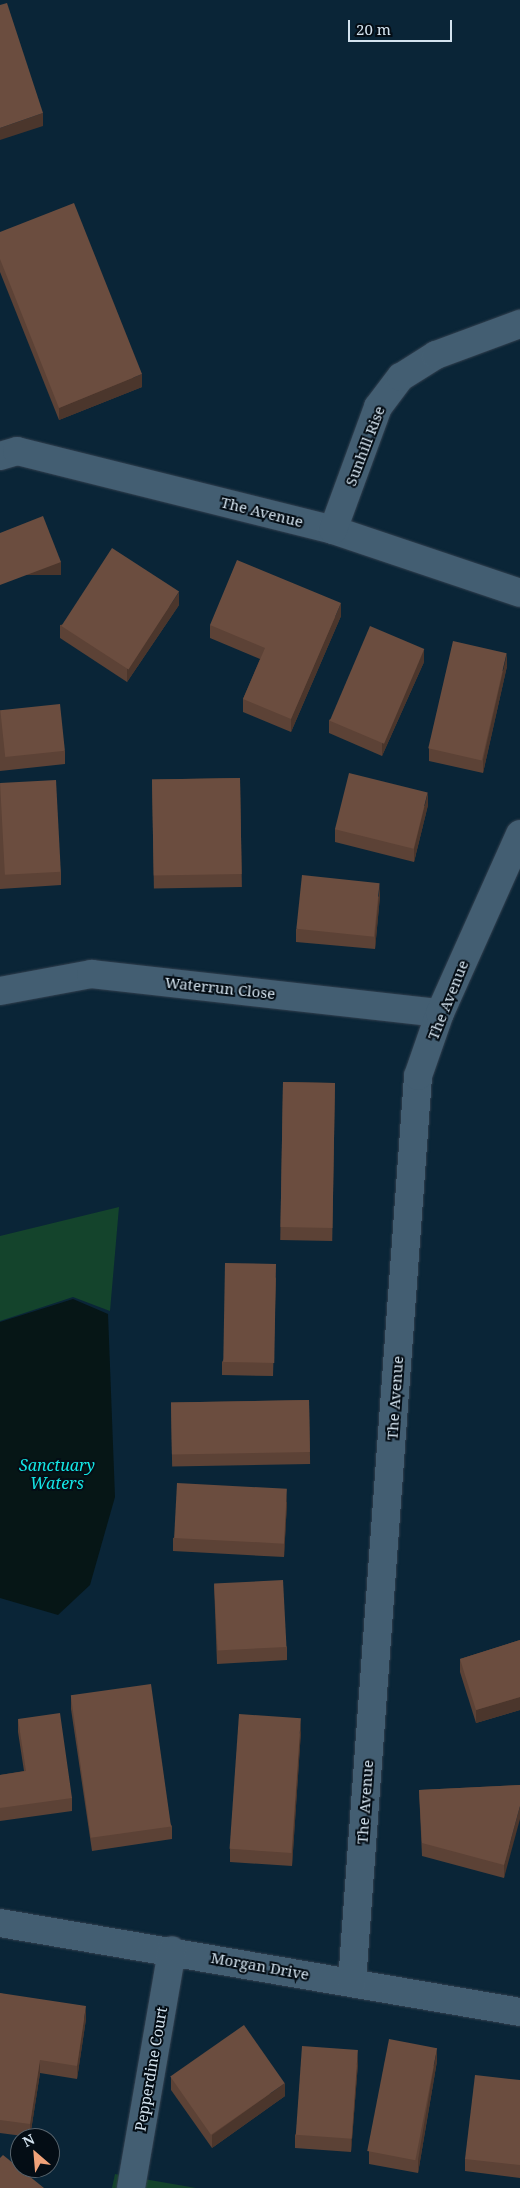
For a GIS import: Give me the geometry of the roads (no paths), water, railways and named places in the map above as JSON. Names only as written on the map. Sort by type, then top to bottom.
[{"type":"street","name":"Sunhill Rise","points":[[333,530],[378,407],[401,377],[436,355],[520,324]]},
{"type":"street","name":"The Avenue","points":[[0,456],[17,451],[333,530],[520,593]]},
{"type":"street","name":"The Avenue","points":[[352,1982],[418,1076],[440,1013],[520,834]]},
{"type":"street","name":"Waterrun Close","points":[[0,991],[91,974],[440,1013]]},
{"type":"street","name":"Morgan Drive","points":[[0,1923],[520,2012]]},
{"type":"street","name":"Pepperdine Court","points":[[131,2188],[172,1951]]},
{"type":"water","name":"Sanctuary Waters","points":[[73,1299],[108,1314],[115,1497],[90,1585],[58,1615],[0,1598],[0,1322]]}]
